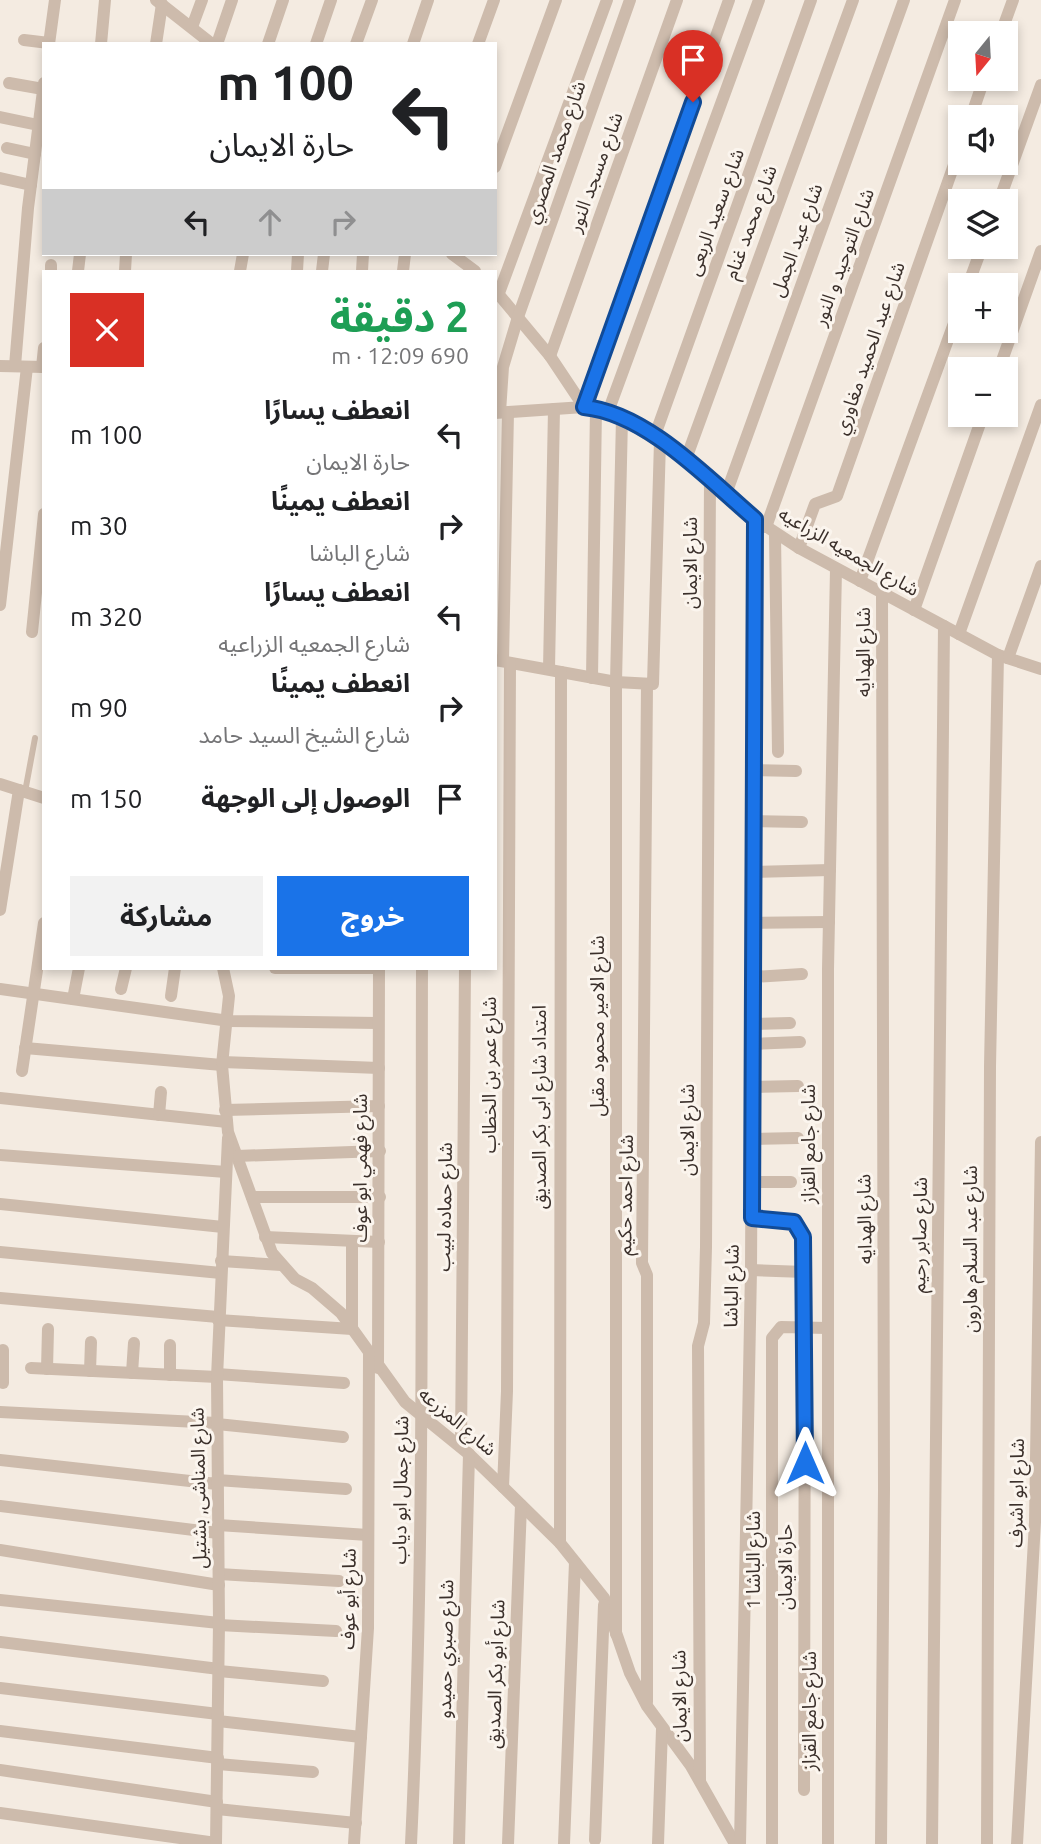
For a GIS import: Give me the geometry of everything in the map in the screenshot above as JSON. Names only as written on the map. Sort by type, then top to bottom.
[{"type":"street","points":[[49,42],[55,0]]},
{"type":"street","points":[[101,42],[106,0]]},
{"type":"street","points":[[192,27],[202,0]]},
{"type":"street","points":[[216,42],[232,0]]},
{"type":"street","points":[[269,42],[284,0]]},
{"type":"street","points":[[317,42],[331,0]]},
{"type":"street","points":[[357,42],[372,0]]},
{"type":"street","points":[[415,42],[428,0]]},
{"type":"street","points":[[479,42],[494,0]]},
{"type":"street","points":[[497,162],[556,0]]},
{"type":"street","points":[[596,409],[497,292],[607,0]]},
{"type":"street","name":"شارع محمد المصري","points":[[501,412],[503,366],[518,317],[630,0]]},
{"type":"street","name":"شارع مسجد النور","points":[[550,356],[677,0]]},
{"type":"street","points":[[592,678],[596,409],[729,0]]},
{"type":"street","points":[[596,409],[760,0]]},
{"type":"street","name":"شارع سعيد الربعى","points":[[650,684],[657,439],[811,0]]},
{"type":"street","name":"شارع محمد غنام","points":[[686,459],[853,0]]},
{"type":"street","name":"شارع عيد الجمل","points":[[726,494],[904,0]]},
{"type":"street","name":"شارع التوحيد و النور","points":[[771,530],[956,0]]},
{"type":"street","points":[[1005,21],[1013,0]]},
{"type":"street","points":[[159,2],[212,42]]},
{"type":"street","points":[[156,42],[159,2]]},
{"type":"street","points":[[24,40],[42,43]]},
{"type":"street","points":[[9,83],[42,89]]},
{"type":"street","points":[[1003,189],[1041,85]]},
{"type":"street","points":[[0,605],[21,367],[30,185],[42,96]]},
{"type":"street","points":[[0,117],[38,125]]},
{"type":"street","points":[[7,148],[35,154]]},
{"type":"street","name":"شارع عبد الحميد مغاوري","points":[[799,548],[815,503],[832,500],[839,490],[950,175]]},
{"type":"street","points":[[0,178],[30,185]]},
{"type":"street","points":[[1003,357],[1041,251]]},
{"type":"street","points":[[458,259],[474,270]]},
{"type":"street","points":[[860,581],[948,340]]},
{"type":"street","points":[[0,366],[42,367]]},
{"type":"street","points":[[959,634],[1041,405]]},
{"type":"street","name":"شارع الجمعيه الزراعيه","points":[[501,412],[596,409],[622,418],[686,459],[755,519],[799,548],[1003,657],[1041,669]]},
{"type":"street","name":"امتداد شارع ابى بكر الصديق","points":[[554,410],[560,1543]]},
{"type":"street","name":"شارع عمر بن الخطاب","points":[[501,412],[507,1391],[503,1487]]},
{"type":"street","name":"شارع الامير محمود مقبل","points":[[617,1634],[617,682],[622,418]]},
{"type":"street","points":[[915,611],[979,427]]},
{"type":"street","name":"شارع الايمان","points":[[700,1781],[698,1341],[704,1323],[706,1247],[710,479]]},
{"type":"street","name":"شارع الباشا","points":[[738,1844],[752,1218],[755,519]]},
{"type":"street","points":[[771,530],[778,752]]},
{"type":"street","points":[[32,632],[42,534]]},
{"type":"street","name":"شارع عبد السلام هارون","points":[[987,1844],[990,1067],[1003,657],[1041,566]]},
{"type":"street","name":"شارع جامع القزاز","points":[[828,1844],[828,922],[836,569]]},
{"type":"street","name":"شارع الهدايه","points":[[881,1844],[884,1490],[882,593]]},
{"type":"street","name":"شارع صابر رحيم","points":[[932,1844],[944,626]]},
{"type":"street","points":[[503,661],[617,682],[650,684]]},
{"type":"street","name":"شارع احمد حكيم","points":[[647,1706],[647,1275],[642,1263],[650,684]]},
{"type":"street","points":[[753,694],[777,695]]},
{"type":"street","points":[[752,770],[796,771]]},
{"type":"street","points":[[0,784],[42,797]]},
{"type":"street","points":[[0,911],[22,791]]},
{"type":"street","points":[[752,821],[802,822]]},
{"type":"street","points":[[752,872],[830,870]]},
{"type":"street","points":[[752,923],[828,922]]},
{"type":"street","points":[[22,1070],[42,935]]},
{"type":"street","points":[[73,999],[79,970]]},
{"type":"street","points":[[121,989],[125,970]]},
{"type":"street","points":[[171,996],[175,970]]},
{"type":"street","name":"شارع المزرعه","points":[[223,970],[229,996],[229,1021],[222,1063],[227,1122],[265,1237],[281,1265],[295,1279],[327,1300],[352,1329],[378,1368],[420,1417],[465,1451],[560,1543],[604,1598],[630,1673],[647,1706],[700,1781],[738,1844]]},
{"type":"street","name":"شارع فهمي ابو عوف","points":[[378,1368],[379,970]]},
{"type":"street","name":"شارع جمال ابو دياب","points":[[411,1844],[416,1750],[422,970]]},
{"type":"street","name":"شارع حماده لبيب","points":[[465,970],[465,1451]]},
{"type":"street","points":[[752,977],[802,974]]},
{"type":"street","points":[[0,989],[229,1021],[378,1023]]},
{"type":"street","points":[[752,1024],[790,1023]]},
{"type":"street","points":[[752,1044],[800,1042]]},
{"type":"street","points":[[24,1048],[222,1063],[379,1068]]},
{"type":"street","points":[[752,1087],[798,1086]]},
{"type":"street","points":[[159,1115],[161,1092]]},
{"type":"street","points":[[0,1098],[227,1122],[379,1106]]},
{"type":"street","name":"شارع المناشى, بشتيل","points":[[216,1843],[219,1670],[217,1376],[227,1122]]},
{"type":"street","points":[[752,1139],[798,1138]]},
{"type":"street","name":"شارع ابو اشرف","points":[[1017,1844],[1035,1522],[1041,1142]]},
{"type":"street","points":[[237,1156],[380,1151]]},
{"type":"street","points":[[0,1155],[226,1172]]},
{"type":"street","points":[[752,1182],[791,1182]]},
{"type":"street","points":[[252,1197],[380,1196]]},
{"type":"street","points":[[0,1204],[223,1227]]},
{"type":"street","name":"حارة الايمان","points":[[752,1218],[788,1220],[799,1226],[805,1272],[804,1790]]},
{"type":"street","points":[[265,1237],[379,1242]]},
{"type":"street","points":[[0,1298],[352,1329],[352,1241]]},
{"type":"street","points":[[0,1252],[221,1267],[281,1265]]},
{"type":"street","points":[[751,1270],[805,1272]]},
{"type":"street","name":"شارع الباشا 1","points":[[772,1844],[772,1338],[781,1327],[827,1328]]},
{"type":"street","points":[[47,1368],[48,1329]]},
{"type":"street","points":[[90,1371],[91,1342]]},
{"type":"street","points":[[132,1373],[134,1343]]},
{"type":"street","points":[[170,1345],[170,1375]]},
{"type":"street","points":[[2,1383],[2,1350],[18,1352]]},
{"type":"street","name":"شارع أبو عوف","points":[[355,1844],[368,1628],[369,1354]]},
{"type":"street","points":[[31,1368],[344,1383]]},
{"type":"street","points":[[0,1412],[91,1419],[217,1423],[343,1437]]},
{"type":"street","name":"شارع صبري حميدو","points":[[459,1844],[465,1451]]},
{"type":"street","points":[[0,1460],[217,1482],[346,1489]]},
{"type":"street","name":"شارع أبو بكر الصديق","points":[[508,1844],[521,1505]]},
{"type":"street","points":[[0,1506],[218,1529],[368,1535]]},
{"type":"street","points":[[0,1550],[219,1579],[339,1581]]},
{"type":"street","points":[[564,1844],[575,1562]]},
{"type":"street","points":[[595,1840],[604,1598]]},
{"type":"street","points":[[0,1600],[219,1624],[336,1631]]},
{"type":"street","points":[[0,1642],[323,1681]]},
{"type":"street","points":[[0,1688],[361,1737]]},
{"type":"street","points":[[658,1844],[662,1729]]},
{"type":"street","points":[[0,1731],[313,1772]]},
{"type":"street","points":[[0,1770],[217,1806],[356,1823]]},
{"type":"street","points":[[0,1813],[216,1843]]},
{"type":"lane","points":[[22,791],[36,738]]},
{"type":"route","points":[[693,102],[584,407],[615,414],[638,427],[686,459],[755,519],[752,1218],[794,1222],[799,1226],[803,1237],[805,1463]]}]
